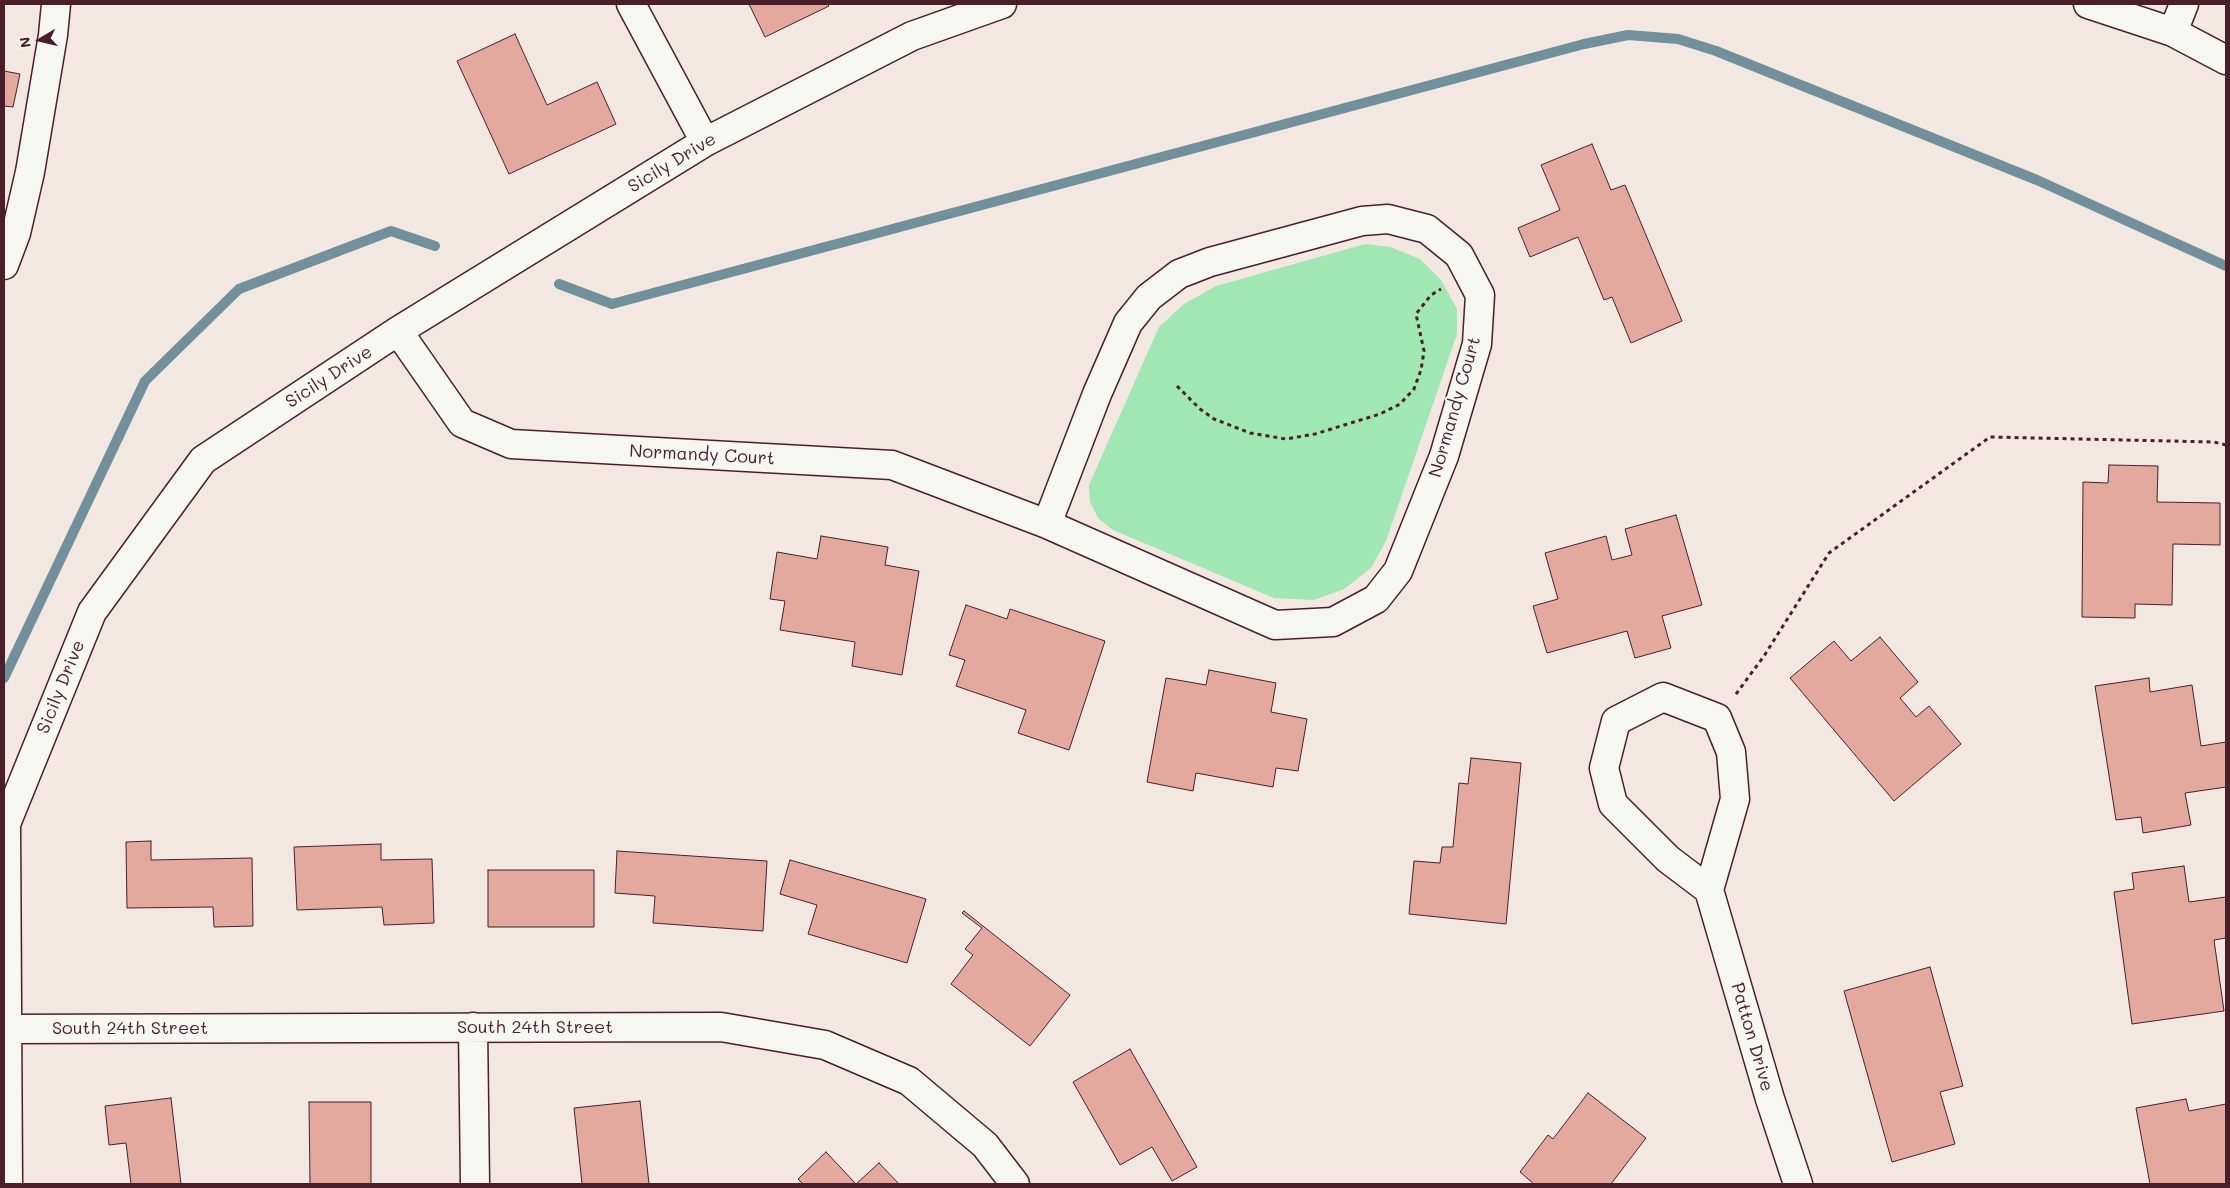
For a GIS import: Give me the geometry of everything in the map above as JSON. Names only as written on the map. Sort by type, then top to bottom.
[{"type":"street","points":[[4,265],[16,233],[30,172],[53,35],[56,4]]},
{"type":"street","points":[[632,4],[705,142]]},
{"type":"street","name":"Sicily Drive","points":[[8,1184],[5,1029],[6,824],[92,612],[204,460],[398,331],[705,142],[912,36],[1002,4]]},
{"type":"street","points":[[2088,4],[2173,32],[2226,60]]},
{"type":"street","points":[[2173,32],[2184,4]]},
{"type":"street","name":"Normandy Court","points":[[398,331],[462,423],[511,444],[892,465],[1047,524],[1275,625],[1333,622],[1376,599],[1398,571],[1444,456],[1477,344],[1480,295],[1459,255],[1427,229],[1388,219],[1362,221],[1210,262],[1179,274],[1149,297],[1128,323],[1097,394],[1047,524]]},
{"type":"street","points":[[1663,697],[1717,718],[1731,752],[1735,799],[1709,890],[1668,859],[1613,804],[1604,768],[1616,721],[1663,697]]},
{"type":"street","name":"Patton Drive","points":[[1709,890],[1770,1099],[1798,1184]]},
{"type":"street","name":"South 24th Street","points":[[5,1029],[721,1027],[825,1045],[909,1081],[985,1145],[1015,1184]]},
{"type":"street","points":[[473,1028],[475,1184]]},
{"type":"path","points":[[1177,386],[1200,409],[1214,419],[1250,433],[1286,439],[1330,430],[1380,414],[1400,404],[1414,389],[1421,370],[1424,352],[1416,314],[1421,305],[1431,295],[1469,275]]},
{"type":"path","points":[[1717,718],[1764,656],[1830,553],[1990,437],[2214,442],[2226,445]]},
{"type":"green space","points":[[1365,244],[1390,247],[1420,259],[1441,280],[1457,309],[1457,334],[1386,541],[1371,568],[1344,589],[1314,600],[1274,598],[1113,530],[1098,518],[1090,502],[1089,485],[1159,327],[1184,304],[1216,286]]},
{"type":"building","points":[[749,4],[827,4],[829,6],[765,37]]},
{"type":"building","points":[[515,34],[547,105],[597,82],[616,124],[509,174],[457,61]]},
{"type":"building","points":[[4,71],[20,74],[13,107],[4,106]]},
{"type":"building","points":[[1592,144],[1611,190],[1625,185],[1682,321],[1631,343],[1612,297],[1604,300],[1578,237],[1530,257],[1518,228],[1560,210],[1541,165]]},
{"type":"building","points":[[2109,465],[2158,466],[2157,502],[2220,503],[2220,545],[2173,544],[2172,605],[2135,604],[2135,618],[2082,617],[2083,482],[2108,483]]},
{"type":"building","points":[[1676,515],[1702,605],[1662,616],[1671,648],[1635,658],[1627,631],[1547,653],[1533,606],[1558,599],[1545,553],[1606,536],[1612,560],[1632,555],[1625,529]]},
{"type":"building","points":[[821,536],[888,547],[885,565],[919,571],[902,675],[852,666],[855,642],[780,630],[785,601],[770,599],[777,552],[817,559]]},
{"type":"building","points":[[966,605],[1007,619],[1010,609],[1105,641],[1069,750],[1018,733],[1026,710],[956,686],[965,660],[949,655]]},
{"type":"building","points":[[1880,637],[1918,682],[1900,698],[1916,717],[1929,706],[1961,744],[1894,801],[1790,678],[1834,641],[1851,661]]},
{"type":"building","points":[[1209,670],[1276,683],[1271,712],[1307,719],[1298,771],[1276,768],[1273,787],[1196,773],[1193,791],[1147,782],[1166,678],[1206,685]]},
{"type":"building","points":[[2149,678],[2150,692],[2192,685],[2201,746],[2226,742],[2226,787],[2185,793],[2191,825],[2143,833],[2141,817],[2116,820],[2095,686]]},
{"type":"building","points":[[1471,758],[1521,763],[1506,924],[1409,914],[1414,861],[1440,863],[1442,847],[1453,847],[1459,783],[1468,784]]},
{"type":"building","points":[[151,841],[151,860],[252,858],[253,926],[214,927],[213,907],[127,908],[126,842]]},
{"type":"building","points":[[381,844],[381,860],[432,859],[434,923],[384,925],[382,907],[297,910],[294,847]]},
{"type":"building","points":[[617,851],[767,861],[763,931],[653,923],[655,896],[615,893]]},
{"type":"building","points":[[790,860],[926,899],[907,963],[808,934],[817,905],[780,894]]},
{"type":"building","points":[[2184,866],[2189,902],[2226,897],[2226,938],[2214,940],[2224,1011],[2132,1024],[2114,892],[2134,889],[2132,873]]},
{"type":"building","points":[[488,870],[594,870],[594,927],[488,927]]},
{"type":"building","points":[[964,911],[1070,995],[1030,1046],[951,984],[973,955],[965,949],[982,928],[962,913]]},
{"type":"building","points":[[1930,967],[1963,1086],[1940,1092],[1955,1144],[1892,1162],[1844,991]]},
{"type":"building","points":[[1130,1049],[1197,1167],[1172,1181],[1152,1147],[1120,1165],[1073,1082]]},
{"type":"building","points":[[1588,1093],[1646,1138],[1611,1184],[1534,1184],[1520,1172],[1548,1135],[1553,1139]]},
{"type":"building","points":[[171,1098],[181,1184],[131,1184],[126,1143],[109,1145],[105,1106]]},
{"type":"building","points":[[2186,1099],[2189,1111],[2226,1104],[2226,1184],[2150,1184],[2136,1108]]},
{"type":"building","points":[[640,1101],[649,1184],[582,1184],[574,1108]]},
{"type":"building","points":[[309,1102],[371,1102],[371,1184],[310,1184]]},
{"type":"building","points":[[826,1152],[856,1184],[803,1184],[798,1179]]},
{"type":"building","points":[[879,1163],[899,1184],[856,1184]]},
{"type":"waterway","points":[[559,284],[612,304],[1584,44],[1628,35],[1678,39],[1716,51],[2037,180],[2226,266]]},
{"type":"waterway","points":[[4,678],[145,381],[239,289],[391,231],[435,246]]}]
